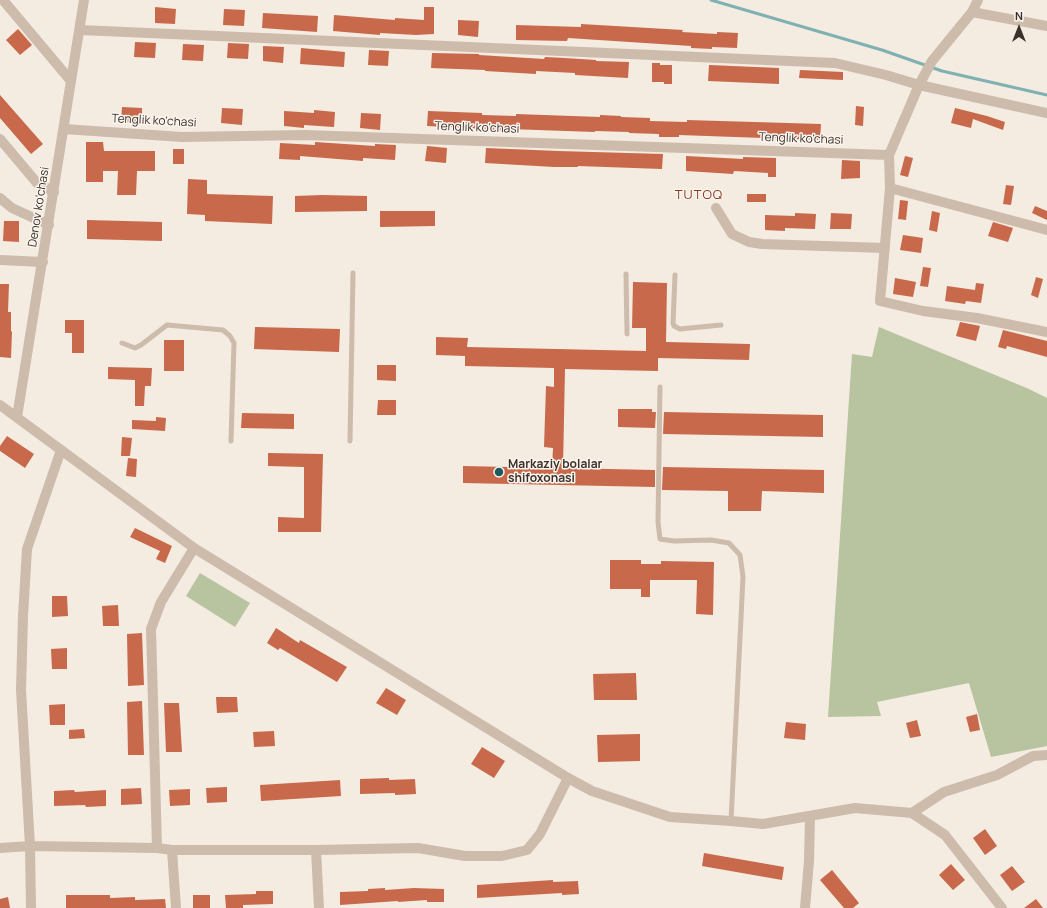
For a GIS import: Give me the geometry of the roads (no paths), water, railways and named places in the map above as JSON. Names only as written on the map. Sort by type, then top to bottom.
[{"type":"street","points":[[3,0],[71,81]]},
{"type":"street","name":"Denov ko'chasi","points":[[17,417],[84,0]]},
{"type":"street","points":[[978,0],[972,12],[932,60],[921,81],[889,155],[890,188],[880,301],[923,311],[977,318],[1047,332]]},
{"type":"street","points":[[972,12],[1047,26]]},
{"type":"street","points":[[80,30],[835,63],[921,81],[1047,113]]},
{"type":"street","name":"Tenglik ko'chasi","points":[[64,128],[182,137],[305,135],[889,155]]},
{"type":"street","points":[[0,139],[37,183],[54,192]]},
{"type":"street","points":[[890,188],[1047,230]]},
{"type":"street","points":[[0,198],[12,208],[49,225]]},
{"type":"street","points":[[716,208],[732,234],[749,242],[762,244],[885,248]]},
{"type":"street","points":[[0,260],[43,262]]},
{"type":"street","points":[[0,405],[194,548],[568,778],[592,791],[670,817],[763,824],[854,808],[912,813],[945,835],[1002,908]]},
{"type":"street","points":[[31,908],[30,846],[21,690],[27,549],[61,450]]},
{"type":"street","points":[[157,848],[151,629],[161,602],[194,548]]},
{"type":"street","points":[[912,813],[944,792],[997,776],[1033,756],[1047,755]]},
{"type":"street","points":[[0,848],[30,846],[157,848],[172,850],[316,850],[418,848],[465,856],[502,856],[527,850],[540,834],[568,778]]},
{"type":"street","points":[[805,908],[810,861],[810,816]]},
{"type":"street","points":[[172,850],[176,908]]},
{"type":"street","points":[[316,850],[319,908]]},
{"type":"lane","points":[[350,441],[353,273]]},
{"type":"lane","points":[[626,274],[627,334]]},
{"type":"lane","points":[[675,274],[674,326],[680,329],[721,325]]},
{"type":"lane","points":[[122,343],[134,348],[141,345],[167,325],[223,330],[230,336],[234,343],[231,441]]},
{"type":"lane","points":[[660,387],[658,522],[660,539],[674,541],[711,540],[729,543],[740,555],[743,577],[731,821]]},
{"type":"waterway","points":[[711,0],[882,50],[942,71],[1047,95]]},
{"type":"place","name":"Markaziy bolalar shifoxonasi","points":[[499,472]]},
{"type":"district","name":"TUTOQ","points":[[699,195]]}]
